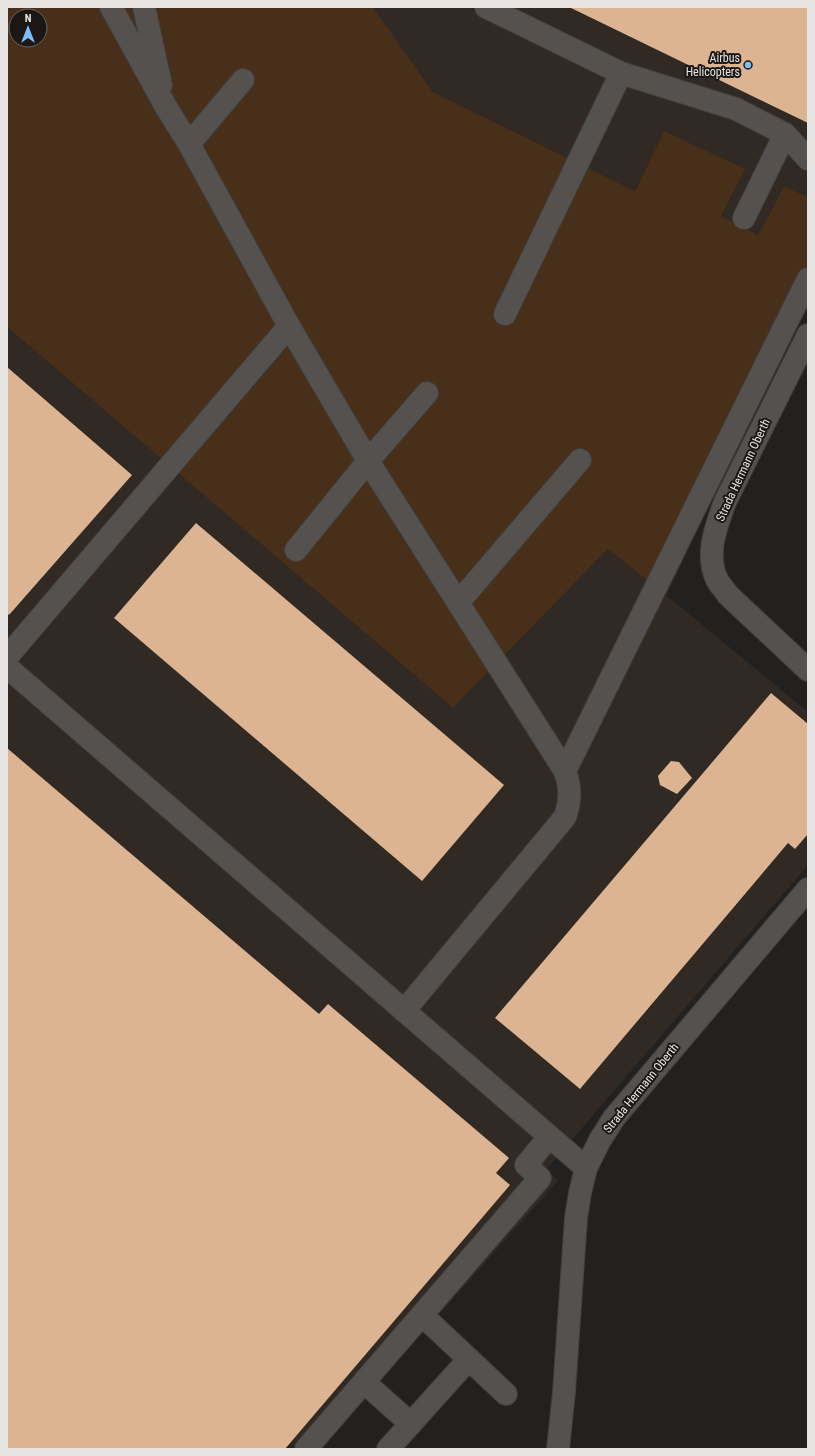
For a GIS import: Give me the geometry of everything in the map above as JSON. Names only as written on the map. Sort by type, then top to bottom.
[{"type":"street","points":[[111,7],[166,107],[189,144],[289,326],[368,461],[565,771],[570,783],[570,796],[565,817],[404,1011]]},
{"type":"street","points":[[144,7],[166,107]]},
{"type":"street","points":[[486,7],[621,73],[736,109],[785,134],[808,159]]},
{"type":"street","points":[[505,314],[621,73]]},
{"type":"street","points":[[189,144],[242,80]]},
{"type":"street","points":[[744,218],[785,134]]},
{"type":"street","points":[[565,771],[808,279]]},
{"type":"street","points":[[7,657],[289,326]]},
{"type":"street","name":"Strada Hermann Oberth","points":[[808,335],[725,502],[717,524],[712,545],[712,563],[718,581],[728,595],[808,670]]},
{"type":"street","points":[[296,550],[368,461],[427,393]]},
{"type":"street","points":[[458,603],[580,460]]},
{"type":"street","points":[[7,667],[586,1168]]},
{"type":"street","name":"Strada Hermann Oberth","points":[[558,1449],[564,1392],[576,1218],[586,1168],[600,1140],[614,1118],[808,889]]},
{"type":"street","points":[[306,1449],[540,1178],[526,1165],[549,1137]]},
{"type":"street","points":[[422,1315],[506,1394]]},
{"type":"street","points":[[388,1449],[469,1359]]},
{"type":"street","points":[[364,1382],[411,1424]]},
{"type":"shaded area","points":[[7,7],[373,7],[433,92],[635,191],[664,131],[745,169],[721,216],[758,235],[784,186],[808,197],[808,301],[666,595],[608,549],[453,708],[7,327]]},
{"type":"shaded area","points":[[373,7],[808,7],[808,197],[784,186],[758,235],[720,216],[664,131],[635,191],[433,92]]},
{"type":"shaded area","points":[[7,327],[453,708],[609,548],[808,712],[808,865],[546,1170],[558,1181],[319,1449],[297,1449],[291,1443],[285,1449],[7,1449]]},
{"type":"building","name":"Airbus Helicopters","points":[[569,7],[808,7],[808,123]]},
{"type":"building","points":[[7,367],[132,475],[9,615],[7,613]]},
{"type":"building","points":[[196,523],[504,785],[422,881],[114,618]]},
{"type":"building","points":[[771,693],[808,724],[808,834],[795,849],[788,843],[580,1089],[495,1018]]},
{"type":"building","points":[[7,748],[319,1014],[328,1004],[509,1158],[496,1173],[510,1185],[285,1449],[7,1449]]},
{"type":"building","points":[[671,761],[679,762],[692,778],[677,794],[660,785],[658,776]]},
{"type":"place","name":"Airbus Helicopters","points":[[748,65]]}]
